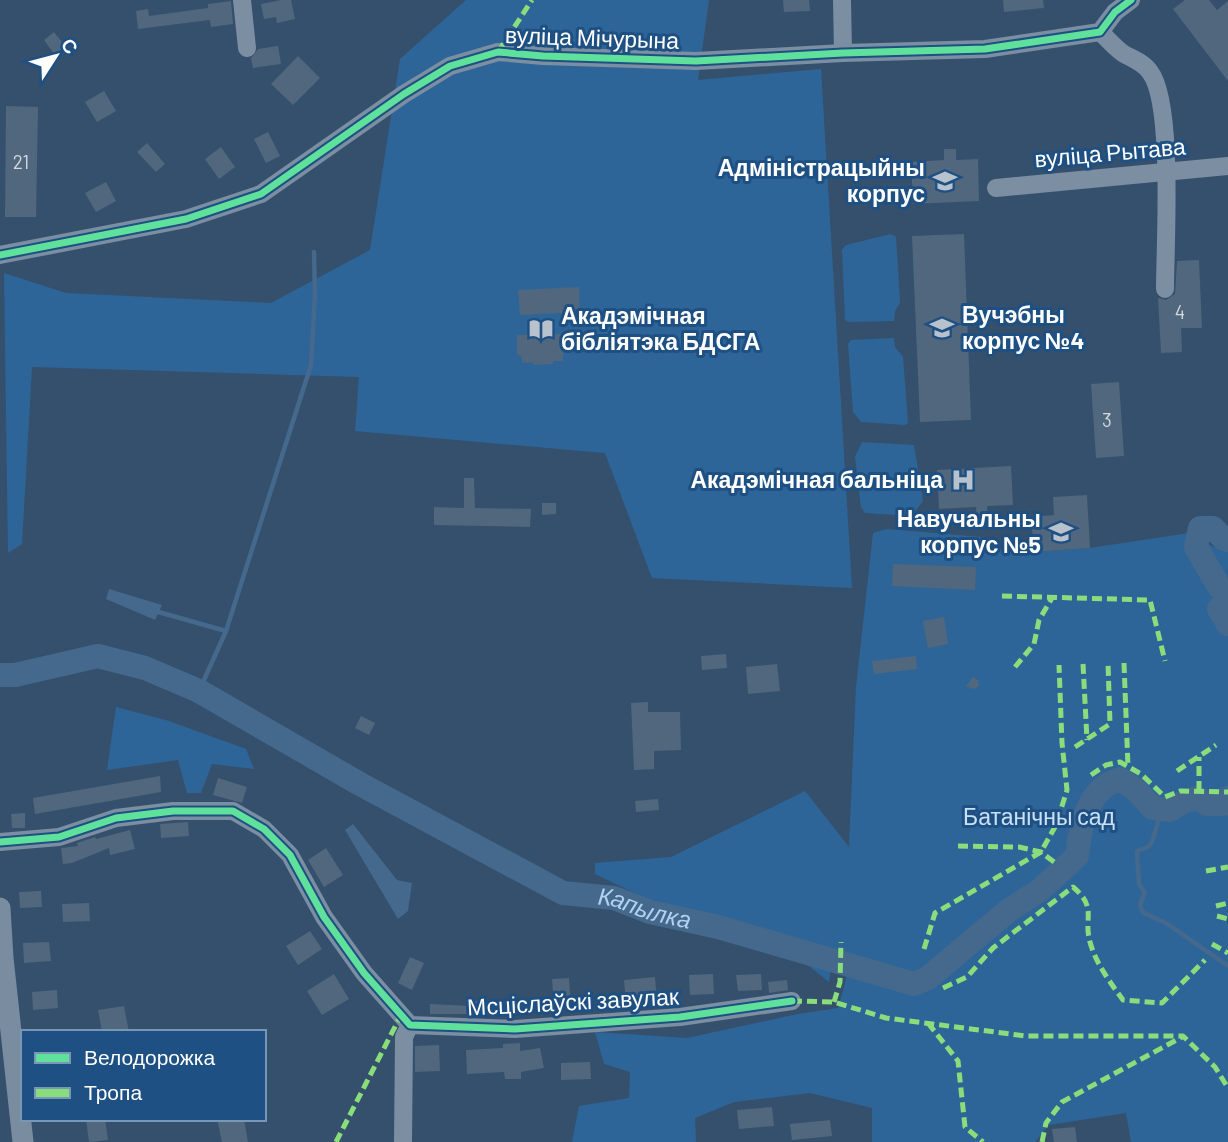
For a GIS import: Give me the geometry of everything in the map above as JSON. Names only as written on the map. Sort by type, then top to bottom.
[{"type":"main road","points":[[0,908],[23,1142]]},
{"type":"street","points":[[242,0],[247,48]]},
{"type":"street","points":[[842,0],[843,53]]},
{"type":"street","points":[[1131,0],[1115,12],[1100,32],[1122,52],[1149,69],[1155,79],[1163,116],[1166,173],[1165,289]]},
{"type":"street","name":"вуліца Мічурына","points":[[0,255],[186,219],[261,194],[450,66],[498,52],[696,61],[843,53],[985,50],[1100,32]]},
{"type":"street","name":"вуліца Рытава","points":[[996,188],[1228,166]]},
{"type":"street","points":[[0,842],[59,837],[116,818],[173,811],[233,811],[264,829],[290,855],[324,917],[364,973],[410,1025],[404,1037],[403,1142]]},
{"type":"street","name":"Мсціслаўскі завулак","points":[[410,1025],[515,1029],[680,1017],[792,1001]]},
{"type":"green space","points":[[466,0],[709,0],[698,80],[821,69],[852,588],[652,578],[605,453],[355,431],[359,377],[32,367],[22,544],[8,553],[4,273],[66,293],[271,303],[370,250],[400,59]]},
{"type":"green space","points":[[891,234],[896,237],[900,303],[895,311],[894,321],[848,322],[845,320],[842,250],[846,245]]},
{"type":"green space","points":[[894,338],[895,347],[903,357],[908,423],[861,422],[853,412],[848,344],[851,340]]},
{"type":"green space","points":[[862,442],[914,445],[923,501],[911,516],[865,513],[861,507],[855,457]]},
{"type":"green space","name":"Батанічны сад","points":[[887,529],[981,537],[992,541],[1002,550],[1034,552],[1090,548],[1189,533],[1214,547],[1228,543],[1228,1142],[1131,1142],[1126,1113],[1049,1125],[1035,1142],[872,1142],[872,1108],[810,1093],[734,1102],[695,1118],[696,1142],[572,1142],[579,1106],[629,1098],[630,1072],[604,1064],[595,1032],[687,1038],[838,1008],[847,976],[848,958],[833,954],[829,982],[773,938],[651,901],[595,874],[595,863],[671,857],[805,791],[849,847],[856,687],[873,533]]},
{"type":"green space","points":[[116,707],[169,721],[246,749],[254,769],[212,764],[201,793],[187,793],[178,760],[107,770]]},
{"type":"shaded area","points":[[109,589],[162,605],[155,620],[106,599]]},
{"type":"shaded area","points":[[353,824],[397,880],[412,883],[408,911],[398,919],[345,830]]},
{"type":"building","points":[[291,0],[295,19],[277,23],[276,17],[264,19],[261,4]]},
{"type":"building","points":[[783,0],[809,0],[810,11],[784,12]]},
{"type":"building","points":[[1003,0],[1043,0],[1044,8],[1004,12]]},
{"type":"building","points":[[1185,0],[1209,0],[1217,10],[1228,1],[1228,81],[1173,9]]},
{"type":"building","points":[[231,1],[233,24],[211,27],[210,20],[138,29],[136,11],[148,9],[149,16],[208,8],[208,4]]},
{"type":"building","points":[[54,32],[68,50],[57,58],[44,40]]},
{"type":"building","points":[[278,46],[281,64],[253,68],[251,58],[258,49]]},
{"type":"building","points":[[298,56],[320,78],[293,105],[271,84]]},
{"type":"building","points":[[104,91],[116,111],[97,122],[85,102]]},
{"type":"building","points":[[6,106],[38,107],[36,217],[5,217]]},
{"type":"building","points":[[268,132],[280,156],[266,163],[254,139]]},
{"type":"building","points":[[147,143],[165,164],[156,172],[137,152]]},
{"type":"building","points":[[221,147],[235,167],[219,179],[205,159]]},
{"type":"building","name":"Адміністрацыйны корпус","points":[[944,149],[956,149],[956,160],[978,159],[979,201],[913,204],[911,162],[944,160]]},
{"type":"building","points":[[106,182],[116,201],[96,212],[85,193]]},
{"type":"building","name":"Вучэбны корпус №4","points":[[964,234],[971,420],[920,422],[912,236]]},
{"type":"building","points":[[1199,260],[1202,328],[1181,328],[1182,352],[1161,353],[1158,298],[1166,300],[1175,294],[1177,261]]},
{"type":"building","points":[[579,287],[580,312],[520,315],[518,290]]},
{"type":"building","points":[[566,334],[567,351],[563,351],[563,361],[533,365],[533,362],[522,363],[521,355],[517,355],[517,335]]},
{"type":"building","points":[[1119,382],[1124,456],[1096,458],[1091,384]]},
{"type":"building","points":[[1011,466],[1013,505],[987,506],[988,519],[977,520],[976,507],[939,509],[937,470]]},
{"type":"building","points":[[464,478],[474,478],[475,508],[531,509],[530,527],[434,525],[434,507],[464,508]]},
{"type":"building","name":"Навучальны корпус №5","points":[[1087,495],[1090,548],[1034,552],[1031,517],[1054,515],[1053,497]]},
{"type":"building","points":[[542,503],[556,503],[556,514],[542,515]]},
{"type":"building","points":[[893,564],[976,567],[975,590],[892,586]]},
{"type":"building","points":[[944,617],[948,644],[928,648],[923,621]]},
{"type":"building","points":[[726,654],[727,668],[702,670],[701,656]]},
{"type":"building","points":[[916,656],[917,669],[874,674],[872,661]]},
{"type":"building","points":[[777,664],[780,691],[748,694],[746,667]]},
{"type":"building","points":[[973,677],[978,680],[979,686],[974,689],[966,686]]},
{"type":"building","points":[[648,702],[648,712],[680,712],[681,750],[654,751],[654,769],[634,770],[631,703]]},
{"type":"building","points":[[361,716],[375,723],[369,735],[355,728]]},
{"type":"building","points":[[160,776],[161,792],[35,814],[33,798]]},
{"type":"building","points":[[218,778],[247,787],[242,803],[213,795]]},
{"type":"building","points":[[658,799],[659,810],[636,812],[635,801]]},
{"type":"building","points":[[25,813],[25,828],[12,828],[11,814]]},
{"type":"building","points":[[188,822],[189,836],[161,838],[160,824]]},
{"type":"building","points":[[130,830],[135,849],[110,855],[109,848],[63,864],[61,848],[78,846],[77,843],[95,837],[96,839]]},
{"type":"building","points":[[326,848],[343,875],[324,887],[308,860]]},
{"type":"building","points":[[41,891],[42,907],[20,908],[19,892]]},
{"type":"building","points":[[89,903],[90,921],[63,922],[62,904]]},
{"type":"building","points":[[310,931],[322,949],[298,965],[286,946]]},
{"type":"building","points":[[49,942],[51,961],[24,963],[23,943]]},
{"type":"building","points":[[410,957],[424,963],[412,990],[398,983]]},
{"type":"building","points":[[334,974],[349,999],[322,1015],[307,991]]},
{"type":"building","points":[[713,974],[714,994],[690,995],[689,975]]},
{"type":"building","points":[[761,974],[762,990],[738,991],[736,975]]},
{"type":"building","points":[[655,977],[657,1001],[626,1004],[624,980]]},
{"type":"building","points":[[569,978],[571,1005],[554,1006],[552,979]]},
{"type":"building","points":[[787,980],[788,990],[769,993],[768,982]]},
{"type":"building","points":[[57,990],[58,1008],[33,1010],[32,992]]},
{"type":"building","points":[[470,1001],[491,1001],[492,1014],[430,1014],[430,1004],[470,1006]]},
{"type":"building","points":[[124,1006],[129,1030],[102,1030],[98,1010]]},
{"type":"building","points":[[520,1043],[520,1051],[540,1048],[544,1068],[521,1072],[521,1079],[505,1079],[504,1072],[467,1074],[466,1050],[503,1048],[503,1044]]},
{"type":"building","points":[[439,1045],[440,1071],[415,1072],[415,1046]]},
{"type":"building","points":[[590,1062],[591,1079],[561,1080],[561,1063]]},
{"type":"building","points":[[772,1107],[774,1126],[739,1129],[737,1110]]},
{"type":"building","points":[[830,1120],[832,1136],[792,1140],[790,1124]]},
{"type":"building","points":[[86,1121],[105,1121],[108,1140],[89,1142]]},
{"type":"building","points":[[217,1121],[244,1121],[248,1142],[222,1142]]},
{"type":"building","points":[[1075,1127],[1077,1142],[1054,1142],[1052,1129]]},
{"type":"waterway","points":[[199,691],[226,631],[311,365],[315,295],[314,252]]},
{"type":"waterway","name":"Капылка","points":[[1228,540],[1213,528],[1200,528],[1196,547],[1219,587],[1228,591]]},
{"type":"waterway","name":"Капылка","points":[[1228,602],[1219,609],[1228,624]]},
{"type":"waterway","points":[[155,611],[226,631]]},
{"type":"waterway","name":"Капылка","points":[[0,675],[15,675],[98,656],[145,668],[199,691],[360,784],[563,893],[614,898],[650,912],[718,927],[914,984],[928,978],[1009,910],[1040,890],[1077,856],[1087,810],[1100,791],[1109,784],[1120,779],[1136,790],[1153,808],[1170,810],[1185,801],[1198,798],[1207,804],[1222,804],[1228,798]]},
{"type":"waterway","points":[[1162,809],[1152,842],[1148,847],[1137,851],[1139,884],[1145,893],[1140,904],[1142,912],[1166,923],[1228,966]]},
{"type":"marked path","points":[[498,52],[532,0]]},
{"type":"marked path","points":[[1002,596],[1150,600],[1165,661]]},
{"type":"marked path","points":[[1015,667],[1034,644],[1039,620],[1052,598]]},
{"type":"marked path","points":[[1075,747],[1110,724],[1108,663]]},
{"type":"marked path","points":[[1124,663],[1128,767]]},
{"type":"marked path","points":[[1083,664],[1087,740]]},
{"type":"marked path","points":[[924,949],[935,913],[1041,852],[1056,825],[1067,790],[1059,665]]},
{"type":"marked path","points":[[1177,771],[1216,745]]},
{"type":"marked path","points":[[1199,757],[1199,791]]},
{"type":"marked path","points":[[1091,775],[1106,765],[1120,762],[1141,774],[1165,797],[1180,791],[1228,792]]},
{"type":"marked path","points":[[958,846],[1019,847],[1041,852],[1058,865]]},
{"type":"marked path","points":[[1206,871],[1228,867]]},
{"type":"marked path","points":[[943,988],[967,977],[993,948],[1073,887],[1081,894],[1088,907],[1088,934],[1096,958],[1123,1000],[1162,1003],[1205,960]]},
{"type":"marked path","points":[[1216,906],[1228,903]]},
{"type":"marked path","points":[[1217,916],[1228,919]]},
{"type":"marked path","points":[[834,1002],[840,982],[841,942]]},
{"type":"marked path","points":[[1212,944],[1228,953]]},
{"type":"marked path","points":[[792,1001],[834,1002],[886,1018],[1026,1036],[1183,1036],[1215,1067],[1228,1088]]},
{"type":"marked path","points":[[336,1142],[401,1015]]},
{"type":"marked path","points":[[928,1023],[958,1061],[965,1127],[983,1142]]},
{"type":"marked path","points":[[1042,1142],[1046,1123],[1062,1102],[1182,1037]]},
{"type":"cycle path","points":[[0,255],[186,219],[261,194],[404,94],[450,66],[498,52],[696,61],[985,49],[1100,32],[1115,12],[1131,0]]},
{"type":"cycle path","points":[[0,842],[59,837],[116,818],[173,811],[233,811],[264,829],[290,855],[324,917],[364,973],[410,1025],[515,1029],[680,1017],[792,1001]]},
{"type":"place","name":"Адміністрацыйны корпус","points":[[945,181]]},
{"type":"place","name":"Вучэбны корпус №4","points":[[942,328]]},
{"type":"place","name":"Акадэмічная бібліятэка БДСГА","points":[[541,329]]},
{"type":"place","name":"Акадэмічная бальніца","points":[[963,480]]},
{"type":"place","name":"Навучальны корпус №5","points":[[1061,532]]}]
